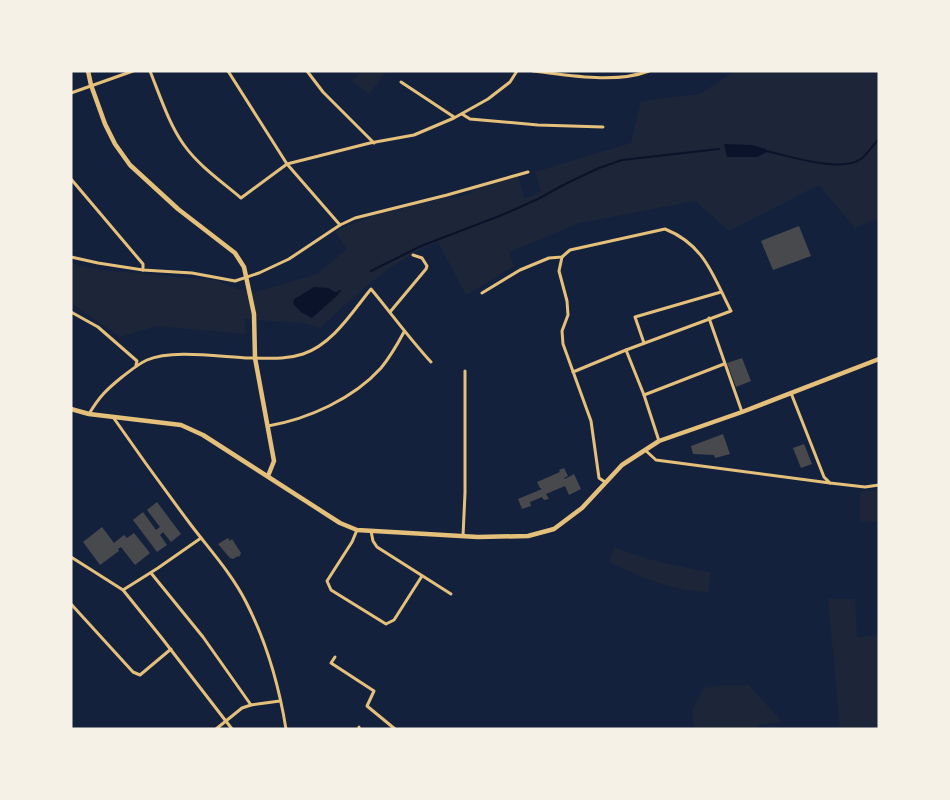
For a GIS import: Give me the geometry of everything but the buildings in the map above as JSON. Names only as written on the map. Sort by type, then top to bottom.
[{"type":"main road","points":[[88,71],[91,85],[108,129],[130,165],[178,210],[235,253],[241,260],[247,276],[254,314],[255,358],[274,461],[268,476]]},
{"type":"main road","points":[[71,408],[89,414],[181,425],[203,435],[340,524],[357,530],[463,536],[528,536],[554,529],[582,508],[619,467],[659,441],[879,360]]},
{"type":"street","points":[[71,93],[133,71]]},
{"type":"street","points":[[150,71],[164,108],[184,145],[206,169],[240,198],[287,164],[374,142],[414,135],[454,118],[488,100],[510,82],[517,71]]},
{"type":"street","points":[[228,71],[287,164],[340,225]]},
{"type":"street","points":[[307,71],[323,92],[374,142]]},
{"type":"street","points":[[533,71],[576,76],[610,77],[638,75],[649,71]]},
{"type":"street","points":[[401,82],[454,118]]},
{"type":"street","points":[[461,114],[470,119],[538,125],[603,127]]},
{"type":"street","points":[[71,257],[143,270],[192,273],[235,280],[290,259],[340,225],[355,218],[446,196],[528,172]]},
{"type":"street","points":[[71,179],[96,211],[143,264],[143,270]]},
{"type":"street","points":[[482,293],[520,270],[549,258],[562,256],[570,250],[588,245],[665,229],[677,234],[695,248],[711,268],[731,311],[572,372]]},
{"type":"street","points":[[390,312],[426,269],[422,258],[413,255]]},
{"type":"street","points":[[562,256],[559,271],[567,300],[568,315],[562,331],[564,344],[590,422],[599,478],[606,482]]},
{"type":"street","points":[[89,414],[99,398],[136,366],[148,359],[192,354],[279,359],[304,354],[322,343],[353,314],[371,288],[404,332],[431,362]]},
{"type":"street","points":[[644,344],[636,317],[721,292]]},
{"type":"street","points":[[71,312],[98,327],[137,362],[136,366]]},
{"type":"street","points":[[709,318],[742,412]]},
{"type":"street","points":[[267,426],[302,416],[333,404],[362,386],[393,352],[404,332]]},
{"type":"street","points":[[626,350],[644,395],[659,441]]},
{"type":"street","points":[[644,395],[724,364]]},
{"type":"street","points":[[463,536],[465,371]]},
{"type":"street","points":[[791,393],[824,477],[830,484]]},
{"type":"street","points":[[113,417],[201,538],[228,571],[246,602],[264,644],[286,729]]},
{"type":"street","points":[[644,449],[656,460],[830,484],[864,487],[879,486]]},
{"type":"street","points":[[357,530],[352,542],[328,580],[331,590],[386,624],[394,620],[422,576]]},
{"type":"street","points":[[370,530],[377,547],[451,594]]},
{"type":"street","points":[[123,590],[201,538]]},
{"type":"street","points":[[71,557],[123,590],[232,729]]},
{"type":"street","points":[[151,573],[203,637],[251,705]]},
{"type":"street","points":[[71,604],[133,672],[140,675],[171,649]]},
{"type":"street","points":[[335,657],[331,663],[374,691],[368,706],[395,729]]},
{"type":"street","points":[[216,729],[242,708],[280,701]]},
{"type":"shaded area","points":[[363,71],[387,71],[369,94],[352,81]]},
{"type":"shaded area","points":[[735,71],[879,71],[879,218],[855,228],[819,185],[729,231],[695,201],[579,223],[509,252],[514,266],[466,295],[438,242],[404,259],[375,279],[320,328],[303,323],[244,319],[246,334],[156,326],[120,337],[71,303],[71,263],[102,270],[213,280],[240,290],[255,292],[317,274],[347,249],[335,231],[372,216],[451,196],[451,198],[471,194],[470,190],[518,176],[525,199],[541,191],[535,172],[631,143],[641,101],[700,94]]},
{"type":"shaded area","points":[[724,144],[752,145],[766,149],[767,152],[757,157],[727,157]]},
{"type":"shaded area","points":[[314,287],[328,288],[339,294],[312,318],[301,312],[293,304],[294,299]]},
{"type":"shaded area","points":[[879,490],[879,521],[860,522],[860,492]]},
{"type":"shaded area","points":[[614,547],[638,556],[711,572],[708,593],[672,587],[644,578],[609,562]]},
{"type":"shaded area","points":[[828,599],[855,599],[857,637],[878,635],[879,729],[840,729]]},
{"type":"shaded area","points":[[724,685],[749,685],[782,722],[758,725],[757,729],[694,729],[692,710],[704,688]]},
{"type":"waterway","points":[[766,151],[828,164],[852,163],[866,155],[879,139]]},
{"type":"waterway","points":[[371,271],[421,246],[538,199],[599,168],[622,160],[719,149]]}]
